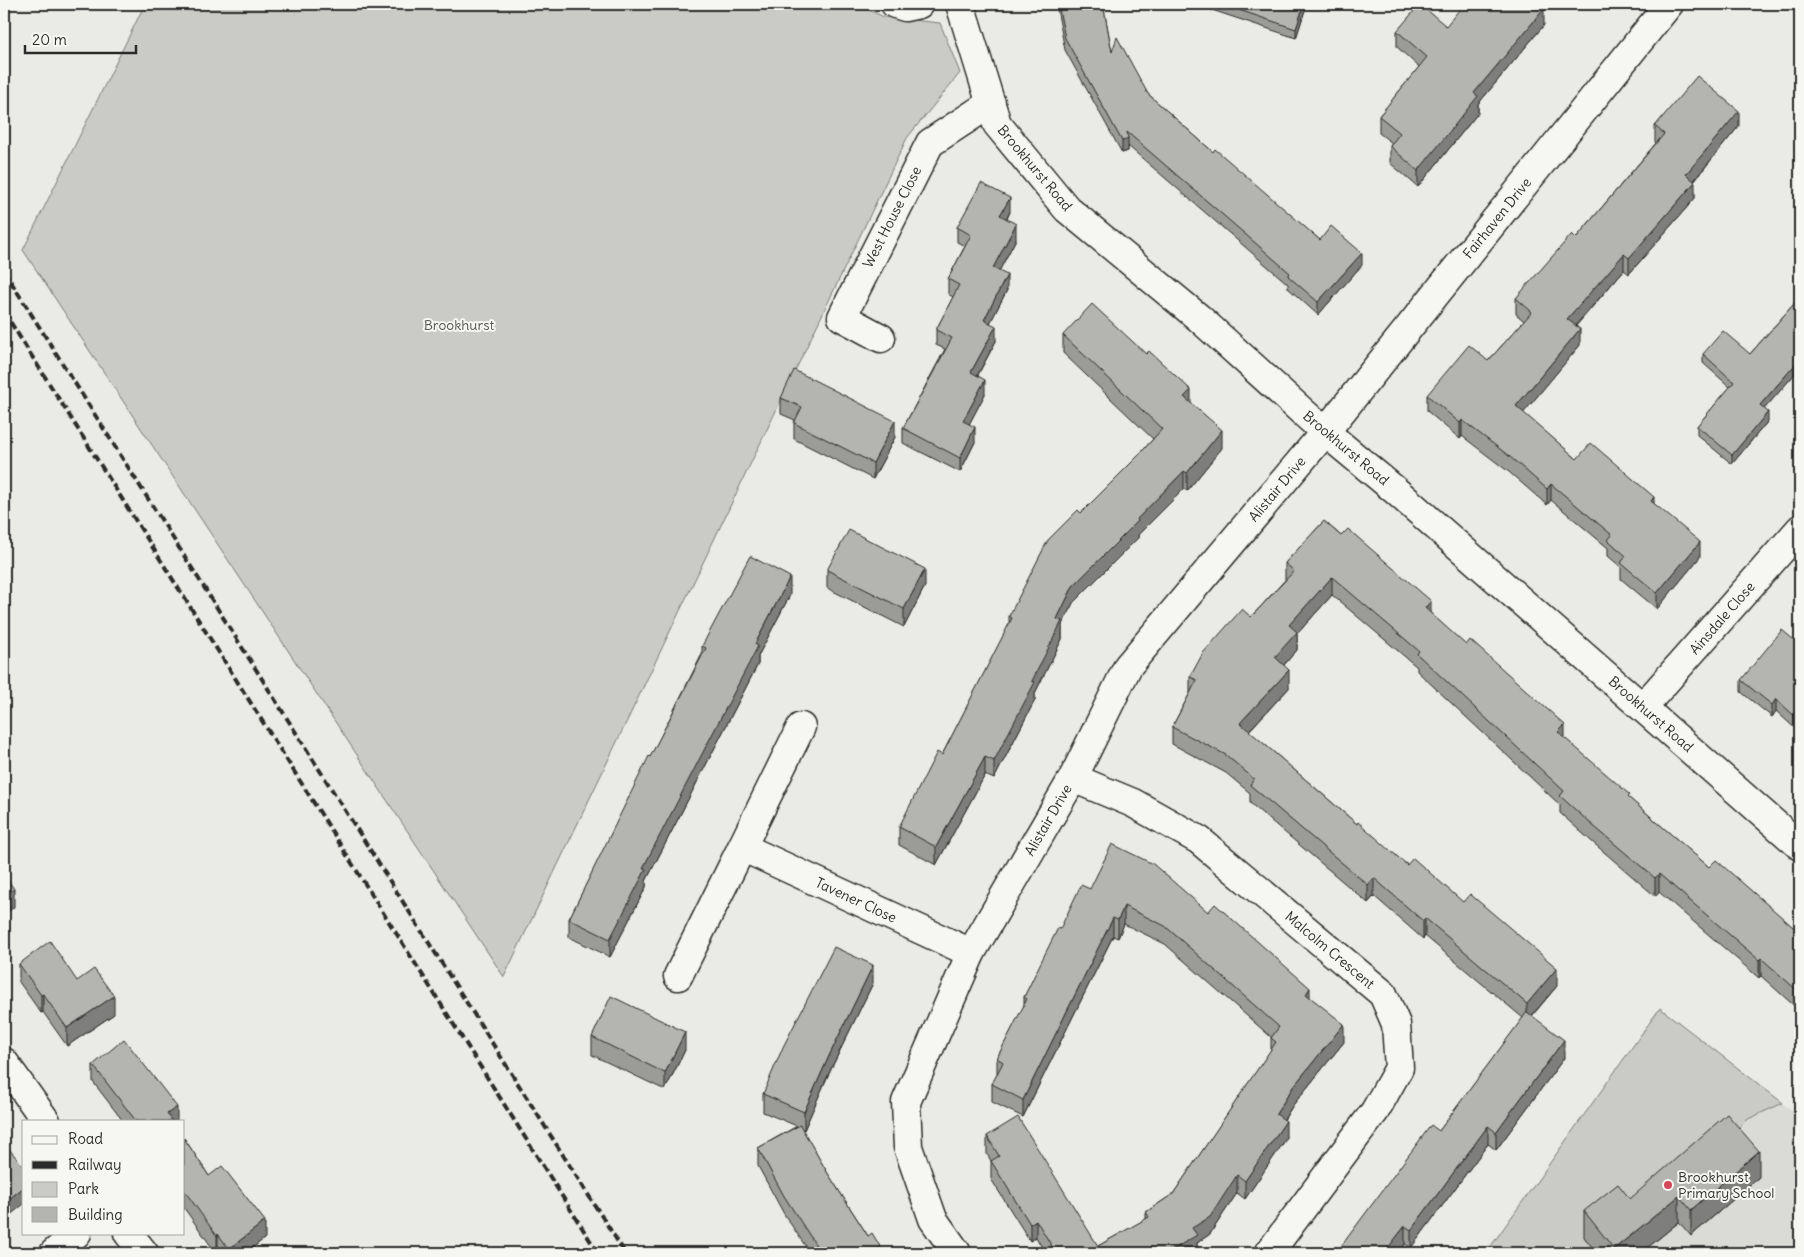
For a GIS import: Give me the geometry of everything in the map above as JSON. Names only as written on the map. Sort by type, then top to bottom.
[{"type":"street","points":[[895,4],[905,7],[919,4]]},
{"type":"street","name":"Brookhurst Road","points":[[960,4],[997,124],[1067,209],[1199,318],[1325,432],[1396,491],[1800,846]]},
{"type":"street","name":"Fairhaven Drive","points":[[1325,432],[1669,4]]},
{"type":"street","name":"West House Close","points":[[881,338],[842,317],[930,143],[991,104]]},
{"type":"street","name":"Alistair Drive","points":[[957,1253],[932,1219],[908,1147],[906,1102],[970,952],[1072,778],[1128,666],[1325,432]]},
{"type":"street","name":"Ainsdale Close","points":[[1643,707],[1800,529]]},
{"type":"street","points":[[678,976],[801,727]]},
{"type":"street","name":"Malcolm Crescent","points":[[1072,778],[1133,803],[1199,840],[1383,994],[1396,1024],[1399,1068],[1375,1111],[1269,1253]]},
{"type":"street","name":"Tavener Close","points":[[742,847],[970,952]]},
{"type":"street","points":[[4,1062],[45,1120]]},
{"type":"street","points":[[54,1253],[76,1234]]},
{"type":"street","points":[[129,1234],[144,1253]]},
{"type":"shaded area","name":"Brookhurst Primary School","points":[[1660,1008],[1800,1117],[1800,1253],[1486,1253]]},
{"type":"green space","name":"Brookhurst","points":[[145,4],[856,4],[884,17],[940,23],[960,73],[907,138],[504,977],[23,250]]},
{"type":"green space","name":"Brookhurst Primary School","points":[[1660,1008],[1783,1103],[1746,1120],[1727,1140],[1584,1237],[1597,1253],[1486,1253]]},
{"type":"building","points":[[1058,4],[1103,4],[1112,52],[1117,37],[1148,94],[1213,152],[1215,149],[1320,240],[1331,226],[1362,253],[1318,302],[1288,276],[1290,273],[1127,132],[1128,138],[1122,141],[1065,38]]},
{"type":"building","points":[[1221,4],[1304,4],[1296,29]]},
{"type":"building","points":[[1420,4],[1446,26],[1464,4],[1538,4],[1544,9],[1474,93],[1478,96],[1418,171],[1390,146],[1400,133],[1379,116],[1427,57],[1397,31]]},
{"type":"building","points":[[1697,76],[1739,111],[1686,174],[1695,182],[1629,258],[1624,254],[1567,319],[1580,329],[1516,406],[1577,459],[1591,443],[1654,497],[1651,501],[1700,542],[1657,593],[1621,563],[1626,556],[1608,540],[1612,535],[1551,484],[1547,489],[1509,456],[1462,420],[1460,423],[1427,395],[1469,345],[1488,361],[1532,312],[1516,298],[1572,234],[1576,238],[1664,134],[1655,126]]},
{"type":"building","points":[[981,183],[1010,198],[1000,215],[1016,224],[993,268],[1007,275],[984,320],[996,326],[971,372],[985,380],[963,421],[975,427],[960,458],[903,428],[952,338],[936,330],[959,285],[948,279],[971,235],[957,227]]},
{"type":"building","points":[[1800,276],[1800,284],[1796,281]]},
{"type":"building","points":[[1800,297],[1800,359],[1760,405],[1768,412],[1732,455],[1697,426],[1734,382],[1703,354],[1723,331],[1750,354]]},
{"type":"building","points":[[1092,304],[1146,354],[1149,351],[1191,390],[1184,397],[1222,430],[1187,473],[1184,471],[1137,519],[1138,521],[1073,586],[1057,619],[1062,621],[1032,681],[1035,682],[994,761],[985,757],[936,847],[899,827],[937,752],[942,755],[1012,618],[1009,616],[1048,540],[1078,510],[1081,513],[1162,429],[1063,335]]},
{"type":"building","points":[[794,370],[895,421],[873,463],[794,423],[802,407],[781,398]]},
{"type":"building","points":[[1324,521],[1341,536],[1348,529],[1431,601],[1425,608],[1466,645],[1470,640],[1565,725],[1558,732],[1630,795],[1628,797],[1709,867],[1716,860],[1800,933],[1800,993],[1761,958],[1759,960],[1659,874],[1655,878],[1590,823],[1560,796],[1564,791],[1417,654],[1419,651],[1332,577],[1289,625],[1297,632],[1275,657],[1289,670],[1240,723],[1407,865],[1413,858],[1463,902],[1470,894],[1557,968],[1527,1004],[1425,918],[1423,921],[1374,878],[1368,885],[1250,785],[1254,779],[1226,755],[1172,727],[1197,680],[1190,677],[1203,653],[1242,609],[1251,617],[1294,571],[1285,563]]},
{"type":"building","points":[[849,530],[925,569],[904,609],[827,570]]},
{"type":"building","points":[[750,556],[790,577],[755,644],[758,646],[643,868],[646,869],[610,939],[569,919],[649,756],[706,648],[702,646]]},
{"type":"building","points":[[1782,630],[1800,645],[1800,721],[1776,699],[1772,705],[1741,680]]},
{"type":"building","points":[[1112,844],[1153,864],[1208,912],[1215,904],[1310,988],[1306,994],[1344,1024],[1293,1087],[1276,1114],[1286,1121],[1245,1181],[1237,1175],[1210,1217],[1192,1228],[1197,1235],[1167,1253],[1056,1253],[1036,1220],[1030,1224],[991,1161],[999,1156],[987,1136],[1018,1117],[1098,1246],[1149,1217],[1146,1212],[1173,1194],[1276,1042],[1271,1038],[1279,1027],[1165,926],[1124,906],[1118,920],[1113,918],[1023,1100],[992,1084],[1003,1062],[997,1058],[1027,999],[1024,997],[1058,928],[1060,929],[1081,885],[1090,889]]},
{"type":"building","points":[[4,874],[14,889],[4,897]]},
{"type":"building","points":[[50,941],[77,981],[94,969],[114,996],[67,1028],[19,964]]},
{"type":"building","points":[[834,947],[873,965],[804,1112],[763,1094],[783,1047]]},
{"type":"building","points":[[611,996],[685,1032],[665,1073],[592,1037]]},
{"type":"building","points":[[1527,1012],[1564,1040],[1496,1132],[1488,1126],[1411,1230],[1405,1226],[1384,1253],[1336,1253],[1431,1125],[1439,1131]]},
{"type":"building","points":[[124,1039],[177,1107],[167,1114],[171,1120],[135,1120],[93,1065]]},
{"type":"building","points":[[1727,1114],[1759,1151],[1691,1210],[1679,1196],[1614,1249],[1584,1211],[1618,1184],[1630,1199]]},
{"type":"building","points":[[800,1125],[827,1172],[868,1236],[872,1233],[884,1253],[821,1253],[784,1196],[758,1148]]},
{"type":"building","points":[[185,1140],[209,1176],[222,1166],[265,1221],[229,1249],[218,1234],[217,1236],[185,1191]]},
{"type":"building","points":[[4,1143],[22,1165],[22,1189],[4,1203]]},
{"type":"railway","points":[[4,271],[625,1253]]},
{"type":"railway","points":[[4,312],[598,1253]]},
{"type":"place","name":"Brookhurst Primary School","points":[[1668,1185]]}]
